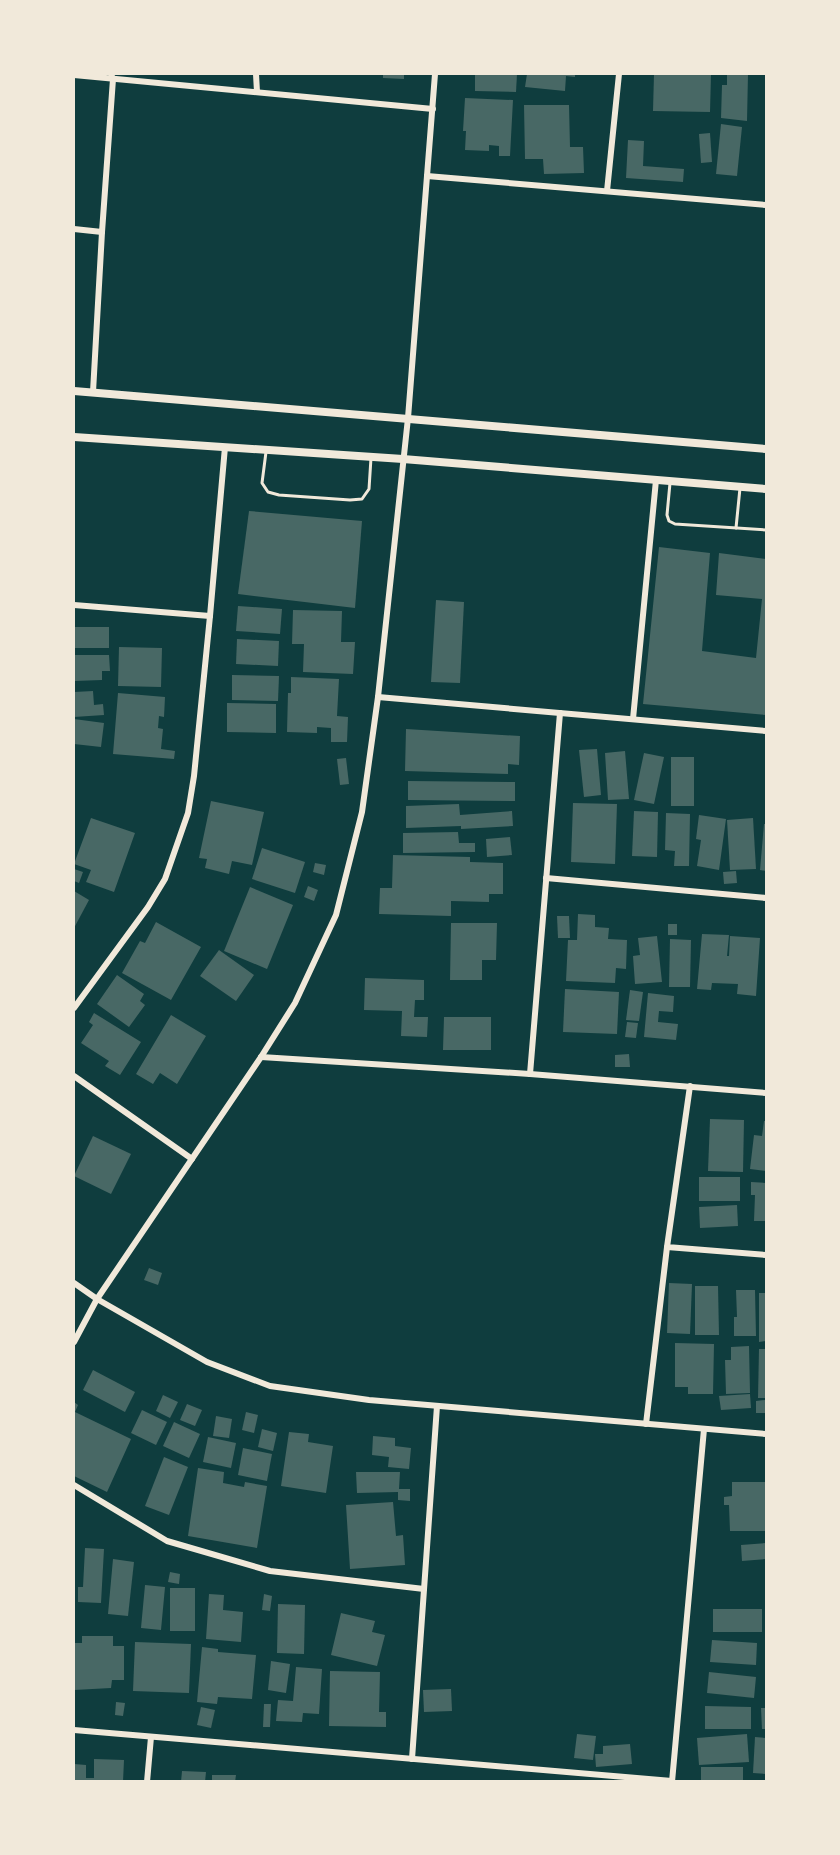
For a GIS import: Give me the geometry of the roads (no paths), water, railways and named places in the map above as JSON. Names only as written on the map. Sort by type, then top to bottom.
[{"type":"street","points":[[256,74],[257,92]]},
{"type":"street","points":[[74,1342],[97,1299],[261,1057],[294,1003],[336,915],[362,812],[378,697],[408,418],[435,74]]},
{"type":"street","points":[[607,191],[620,74]]},
{"type":"street","points":[[74,75],[112,76],[433,109]]},
{"type":"street","points":[[93,392],[112,76]]},
{"type":"street","points":[[427,176],[766,205]]},
{"type":"street","points":[[74,230],[102,232]]},
{"type":"street","points":[[74,391],[766,449]]},
{"type":"street","points":[[74,437],[372,456],[766,489]]},
{"type":"street","points":[[74,1008],[148,907],[165,879],[188,813],[194,776],[225,447]]},
{"type":"street","points":[[633,719],[656,480]]},
{"type":"street","points":[[74,605],[210,616]]},
{"type":"street","points":[[378,697],[766,731]]},
{"type":"street","points":[[530,1074],[560,713]]},
{"type":"street","points":[[546,878],[766,898]]},
{"type":"street","points":[[261,1057],[530,1074],[766,1094]]},
{"type":"street","points":[[74,1076],[192,1159]]},
{"type":"street","points":[[646,1424],[667,1247],[690,1086]]},
{"type":"street","points":[[667,1247],[766,1255]]},
{"type":"street","points":[[74,1283],[97,1299],[207,1362],[270,1386],[369,1400],[766,1434]]},
{"type":"street","points":[[412,1759],[437,1406]]},
{"type":"street","points":[[74,1730],[672,1781],[704,1429]]},
{"type":"street","points":[[74,1485],[167,1541],[270,1571],[424,1589]]},
{"type":"street","points":[[147,1782],[151,1737]]},
{"type":"lane","points":[[266,449],[262,483],[268,492],[279,495],[350,500],[362,499],[369,489],[372,456]]},
{"type":"lane","points":[[670,481],[667,515],[669,521],[675,524],[766,530]]},
{"type":"lane","points":[[736,528],[740,486]]}]
